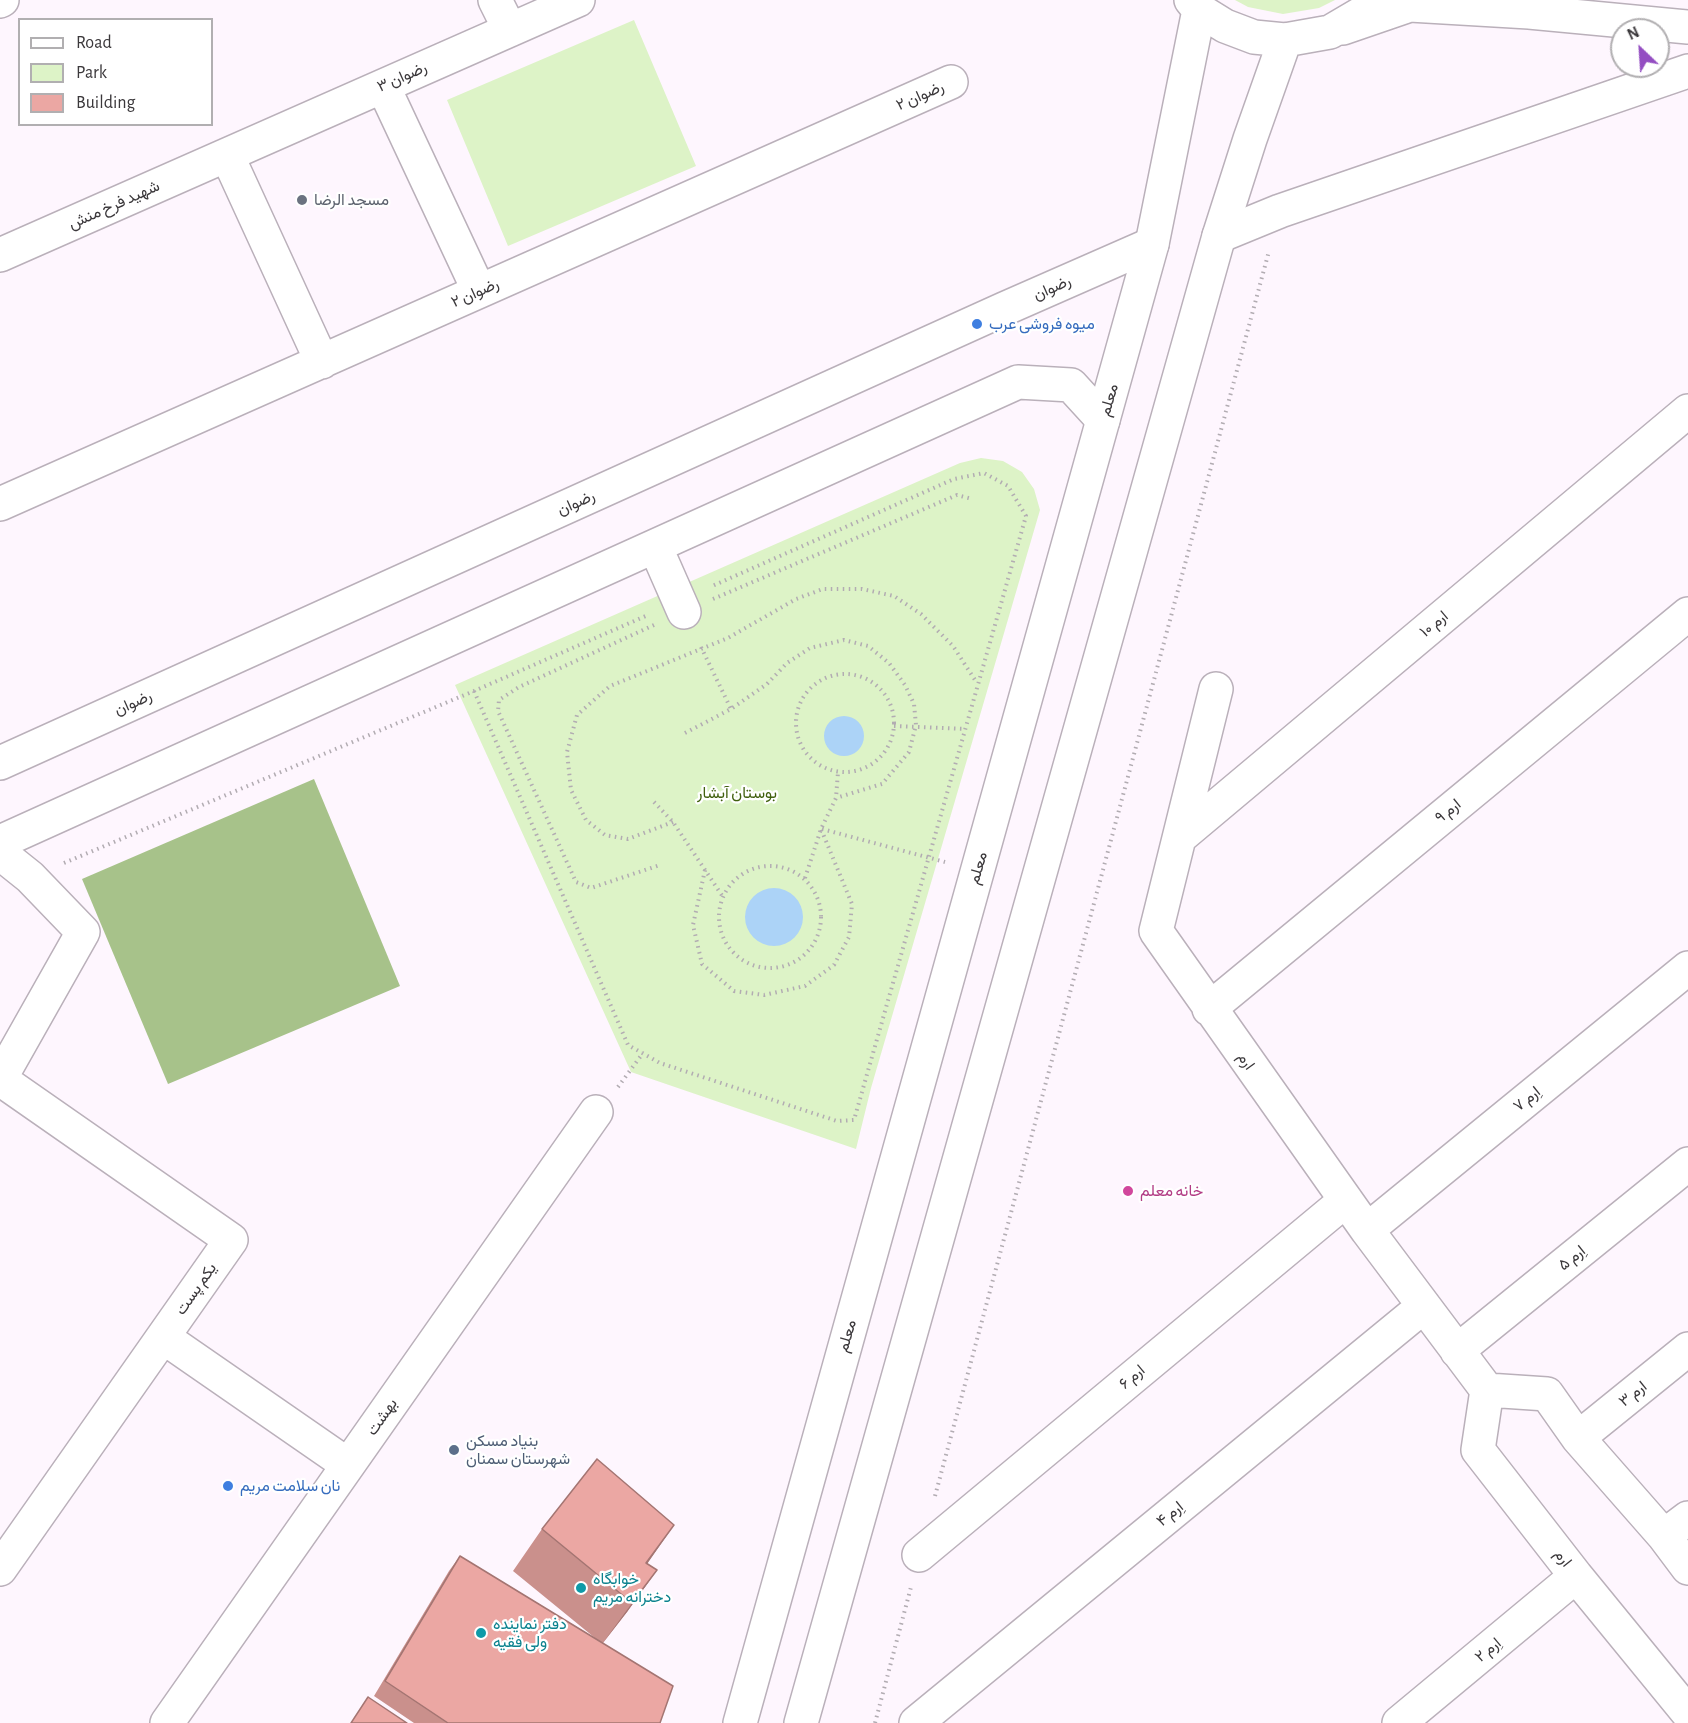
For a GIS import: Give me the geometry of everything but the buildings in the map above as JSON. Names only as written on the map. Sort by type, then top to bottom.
[{"type":"street","points":[[495,0],[510,30]]},
{"type":"street","name":"رضوان ۳","points":[[227,155],[578,0]]},
{"type":"street","points":[[1330,32],[1364,12],[1376,0]]},
{"type":"street","points":[[1195,5],[1225,26],[1254,37],[1285,40],[1330,32],[1410,5],[1524,6],[1688,27]]},
{"type":"street","name":"معلم","points":[[740,1723],[1152,244],[1195,5]]},
{"type":"street","points":[[801,1723],[1220,236],[1250,139],[1285,40]]},
{"type":"street","points":[[1220,236],[1280,211],[1688,71]]},
{"type":"street","name":"رضوان ۲","points":[[0,504],[951,82]]},
{"type":"street","points":[[383,86],[479,291]]},
{"type":"street","points":[[227,155],[322,362]]},
{"type":"street","name":"شهید فرخ منش","points":[[0,255],[227,155]]},
{"type":"street","name":"رضوان","points":[[0,763],[1152,244]]},
{"type":"street","points":[[0,842],[1018,382],[1071,385],[1103,420]]},
{"type":"street","name":"ارم ۱۰","points":[[1180,837],[1688,411]]},
{"type":"street","points":[[655,546],[682,606]]},
{"type":"street","name":"ارم ۹","points":[[1209,1009],[1684,626]]},
{"type":"street","name":"ارم","points":[[1216,689],[1156,932],[1367,1230],[1487,1390],[1478,1450],[1576,1576],[1688,1713]]},
{"type":"street","points":[[0,853],[30,877],[83,932],[0,1079]]},
{"type":"street","name":"اِرم ۷","points":[[1367,1230],[1688,968]]},
{"type":"street","name":"یکم پست","points":[[0,1079],[231,1240],[0,1569]]},
{"type":"street","name":"بهشت","points":[[167,1723],[597,1112]]},
{"type":"street","name":"اِرم ۵","points":[[1457,1351],[1688,1164]]},
{"type":"street","name":"ارم ۶","points":[[919,1554],[1346,1200]]},
{"type":"street","name":"اِرم ۴","points":[[916,1723],[1424,1306]]},
{"type":"street","points":[[163,1337],[348,1465]]},
{"type":"street","name":"ارم ۳","points":[[1578,1438],[1688,1349]]},
{"type":"street","points":[[1487,1390],[1547,1394],[1578,1438],[1676,1527],[1688,1568]]},
{"type":"street","name":"اِرم ۲","points":[[1399,1723],[1576,1576]]},
{"type":"path","points":[[935,1497],[1280,211]]},
{"type":"path","points":[[474,691],[628,1045],[660,1063],[837,1121],[854,1120],[1026,516],[1008,486],[984,473],[954,479],[682,606],[519,687],[500,700],[498,711],[576,882],[591,888],[660,865]]},
{"type":"path","points":[[30,877],[474,691],[957,495],[972,499]]},
{"type":"path","points":[[673,822],[628,839],[605,835],[586,820],[571,790],[567,752],[577,715],[610,686],[728,638],[796,599],[824,589],[862,590],[894,596],[921,614],[953,646],[978,684]]},
{"type":"path","points":[[682,606],[731,708]]},
{"type":"path","points":[[685,733],[731,708],[767,684],[787,663],[810,648],[844,640],[868,646],[889,663],[905,685],[914,704],[916,725],[909,752],[882,784],[836,798]]},
{"type":"path","points":[[843,674],[859,676],[874,683],[885,695],[892,710],[894,726],[891,742],[870,766],[854,772],[838,772],[823,768],[810,758],[800,745],[795,729],[796,713],[802,697],[813,685],[827,677],[843,674]]},
{"type":"path","points":[[894,726],[916,725],[965,729]]},
{"type":"path","points":[[805,878],[821,829],[836,798],[838,772]]},
{"type":"path","points":[[654,802],[673,822],[723,897]]},
{"type":"path","points":[[821,829],[928,858],[978,868]]},
{"type":"path","points":[[705,870],[693,925],[702,964],[734,991],[764,995],[805,986],[834,965],[849,937],[852,904],[821,829]]},
{"type":"path","points":[[776,865],[805,878],[815,891],[821,905],[822,921],[817,939],[807,953],[793,963],[776,968],[758,967],[742,959],[729,948],[721,932],[719,914],[723,897],[732,882],[745,872],[760,866],[776,865]]},
{"type":"path","points":[[597,1112],[631,1072],[643,1053]]},
{"type":"path","points":[[876,1723],[919,1554]]},
{"type":"green space","points":[[1235,0],[1335,0],[1319,8],[1283,14],[1248,7]]},
{"type":"green space","points":[[634,20],[696,166],[508,246],[447,100]]},
{"type":"green space","name":"بوستان آبشار","points":[[981,458],[1003,461],[1022,472],[1034,489],[1040,510],[871,1088],[856,1149],[631,1072],[455,685],[960,463]]},
{"type":"green space","points":[[314,779],[400,986],[168,1084],[82,879]]},
{"type":"water","points":[[844,716],[858,722],[864,736],[858,750],[844,756],[830,750],[824,736],[830,722]]},
{"type":"water","points":[[774,888],[785,890],[798,901],[803,917],[801,928],[790,941],[774,946],[763,944],[750,933],[745,917],[747,906],[758,893]]},
{"type":"place","name":"مسجد الرضا","points":[[302,200]]},
{"type":"place","name":"میوه فروشی عرب","points":[[977,324]]},
{"type":"place","name":"خانه معلم","points":[[1128,1191]]},
{"type":"place","name":"بنیاد مسکن شهرستان سمنان","points":[[454,1450]]},
{"type":"place","name":"نان سلامت مریم","points":[[228,1486]]},
{"type":"place","name":"خوابگاه دخترانه مریم","points":[[581,1588]]},
{"type":"place","name":"دفتر نماینده ولی فقیه","points":[[481,1633]]}]
